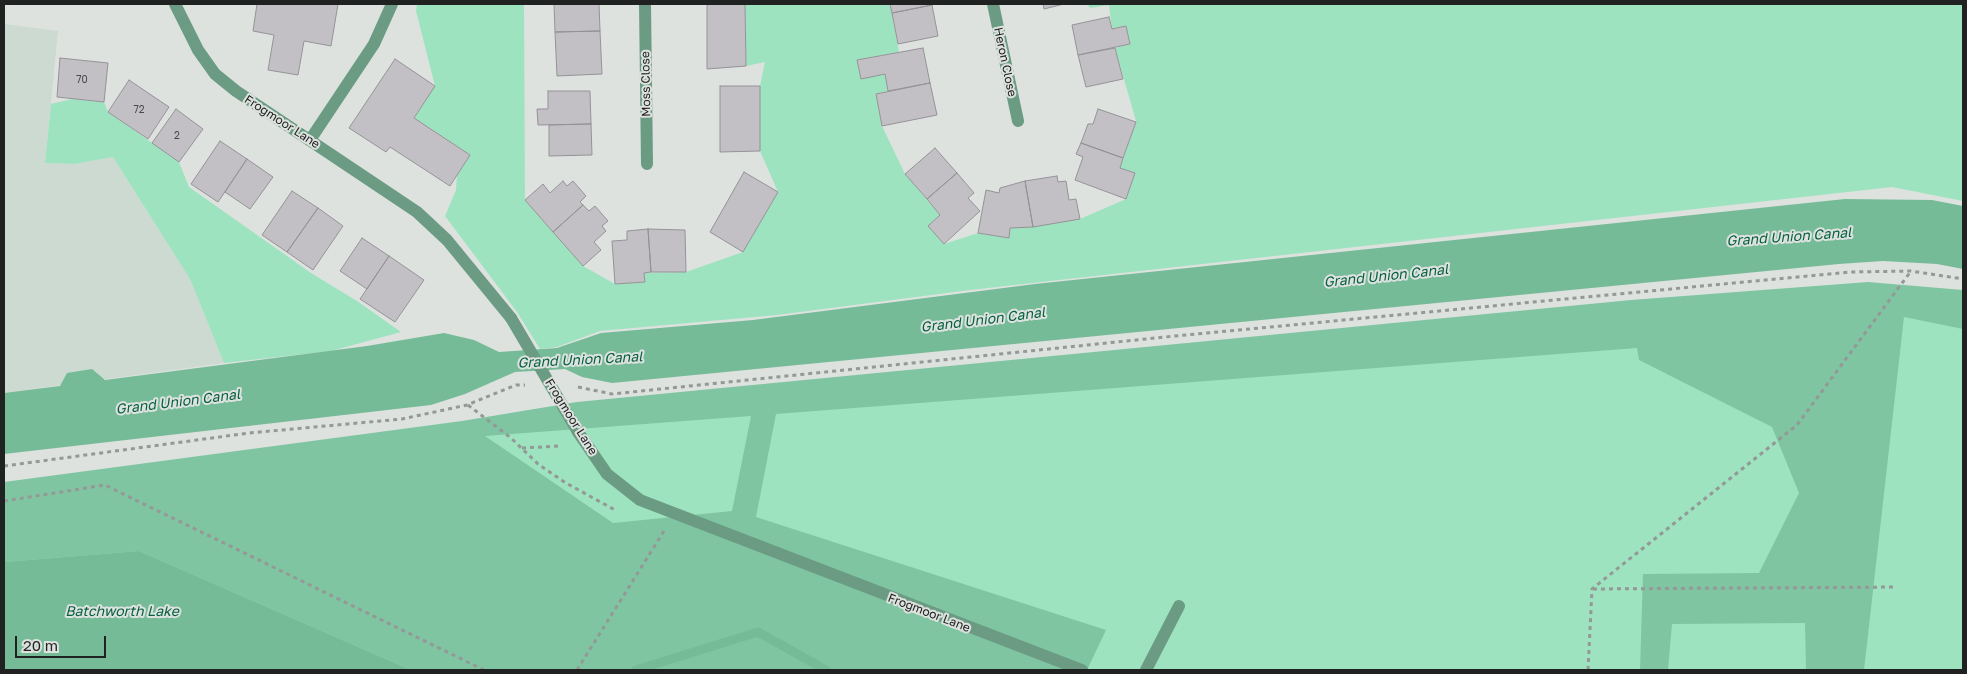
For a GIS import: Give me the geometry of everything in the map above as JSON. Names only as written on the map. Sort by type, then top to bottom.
[{"type":"street","name":"Frogmoor Lane","points":[[175,4],[198,50],[215,74],[236,91],[417,212],[447,240],[511,318],[578,432],[607,474],[640,500],[1082,670]]},
{"type":"street","points":[[310,140],[374,44],[392,4]]},
{"type":"street","name":"Moss Close","points":[[645,4],[647,164]]},
{"type":"street","name":"Heron Close","points":[[993,4],[1018,121]]},
{"type":"street","points":[[1146,670],[1179,606]]},
{"type":"path","points":[[1588,670],[1592,589],[1798,425],[1912,271]]},
{"type":"path","points":[[575,386],[612,394],[1165,337],[1850,272],[1912,271],[1963,279]]},
{"type":"path","points":[[4,466],[250,433],[402,419],[467,405],[516,385],[532,384]]},
{"type":"path","points":[[467,405],[522,448],[538,464],[566,483],[614,510],[640,500]]},
{"type":"path","points":[[522,448],[586,444]]},
{"type":"path","points":[[4,501],[105,485],[484,670]]},
{"type":"path","points":[[577,670],[674,514]]},
{"type":"path","points":[[1592,589],[1897,587]]},
{"type":"shaded area","points":[[417,4],[524,4],[525,200],[583,266],[615,284],[645,282],[644,273],[686,272],[743,252],[778,192],[760,151],[760,86],[765,62],[746,66],[745,4],[890,4],[899,52],[857,60],[861,78],[885,74],[888,91],[876,94],[882,126],[905,174],[940,215],[928,226],[944,244],[978,233],[1008,238],[1010,228],[1080,219],[1126,199],[1135,173],[1120,168],[1136,121],[1115,48],[1130,44],[1126,26],[1112,29],[1109,5],[1090,8],[1087,4],[1963,4],[1963,201],[1892,187],[970,290],[777,315],[600,331],[557,347],[540,349],[517,312],[445,216],[456,190],[457,175],[470,155],[414,118],[435,86],[416,11]]},
{"type":"shaded area","points":[[4,24],[58,31],[45,163],[74,164],[113,157],[190,279],[224,363],[4,393]]},
{"type":"shaded area","points":[[72,99],[104,102],[108,112],[179,162],[189,187],[311,273],[357,301],[401,332],[331,351],[224,363],[190,279],[113,157],[74,164],[45,163],[51,104]]},
{"type":"shaded area","points":[[1868,282],[1963,290],[1963,329],[1904,317],[1864,670],[1806,670],[1805,623],[1672,624],[1668,670],[1640,670],[1643,574],[1759,573],[1799,493],[1772,427],[1639,360],[1637,348],[776,414],[756,517],[1106,630],[1087,670],[411,670],[139,551],[4,562],[4,482],[462,421],[577,402],[1631,300]],"holes":[[[751,416],[732,511],[613,523],[485,436]]]},
{"type":"shaded area","points":[[1963,299],[1963,670],[4,670],[4,491],[441,436],[527,410],[668,404]]},
{"type":"water","name":"Grand Union Canal","points":[[1845,199],[1932,200],[1963,206],[1963,269],[1937,264],[1883,261],[1839,264],[612,383],[582,377],[565,369],[515,372],[465,394],[431,405],[4,454],[4,393],[60,386],[67,373],[92,369],[105,380],[367,346],[444,333],[474,340],[499,352],[557,348],[601,333],[753,320],[1035,284]]},
{"type":"water","name":"Batchworth Lake","points":[[139,551],[411,670],[4,670],[4,562]]},
{"type":"building","points":[[257,4],[338,4],[331,46],[304,41],[298,75],[268,70],[274,35],[253,31]]},
{"type":"building","points":[[554,4],[599,4],[600,31],[555,32]]},
{"type":"building","points":[[707,4],[745,4],[746,66],[707,69]]},
{"type":"building","points":[[890,4],[931,4],[932,5],[892,13]]},
{"type":"building","points":[[1043,4],[1064,4],[1044,9]]},
{"type":"building","points":[[932,5],[938,36],[898,44],[892,13]]},
{"type":"building","points":[[1109,17],[1112,29],[1126,26],[1130,44],[1078,55],[1072,25]]},
{"type":"building","points":[[600,31],[602,74],[557,76],[555,32]]},
{"type":"building","points":[[923,48],[930,83],[888,91],[885,74],[861,79],[857,60]]},
{"type":"building","points":[[1115,48],[1123,79],[1086,87],[1078,55]]},
{"type":"building","points":[[60,58],[108,63],[104,102],[57,97]]},
{"type":"building","points":[[395,59],[435,86],[414,118],[470,155],[450,186],[390,147],[386,152],[349,128]]},
{"type":"building","points":[[129,80],[169,107],[148,139],[108,112]]},
{"type":"building","points":[[930,83],[937,115],[882,126],[876,94]]},
{"type":"building","points":[[720,86],[760,86],[760,151],[720,152]]},
{"type":"building","points":[[548,91],[590,91],[591,124],[538,125],[537,109],[548,109]]},
{"type":"building","points":[[176,109],[203,129],[179,162],[152,143]]},
{"type":"building","points":[[1098,109],[1136,122],[1123,158],[1081,143],[1088,124],[1093,124]]},
{"type":"building","points":[[591,124],[592,155],[549,156],[549,125]]},
{"type":"building","points":[[220,141],[247,159],[218,202],[191,184]]},
{"type":"building","points":[[1081,143],[1123,158],[1120,168],[1135,173],[1126,199],[1075,180],[1083,157],[1076,154]]},
{"type":"building","points":[[935,148],[957,173],[927,199],[905,174]]},
{"type":"building","points":[[247,159],[273,177],[250,209],[225,192]]},
{"type":"building","points":[[744,172],[778,192],[743,252],[710,232]]},
{"type":"building","points":[[957,173],[974,193],[968,198],[980,211],[944,244],[928,226],[940,215],[927,199]]},
{"type":"building","points":[[1057,176],[1058,182],[1066,181],[1069,200],[1076,199],[1080,219],[1033,227],[1025,181]]},
{"type":"building","points":[[563,181],[567,186],[573,181],[586,196],[580,202],[583,205],[553,232],[525,200],[543,184],[550,193]]},
{"type":"building","points":[[1025,181],[1033,227],[1010,228],[1009,238],[978,233],[986,190],[999,193],[1000,188]]},
{"type":"building","points":[[292,191],[318,208],[287,252],[262,235]]},
{"type":"building","points":[[583,205],[589,211],[595,206],[608,221],[602,226],[606,231],[594,242],[601,250],[583,266],[553,232]]},
{"type":"building","points":[[318,208],[343,226],[313,270],[287,252]]},
{"type":"building","points":[[648,229],[651,272],[644,273],[645,282],[615,284],[612,241],[627,240],[627,231]]},
{"type":"building","points":[[648,229],[685,230],[686,272],[651,272]]},
{"type":"building","points":[[362,238],[389,256],[367,289],[340,271]]},
{"type":"building","points":[[389,256],[424,280],[395,322],[360,299]]},
{"type":"waterway","points":[[636,670],[758,632],[826,670]]}]
